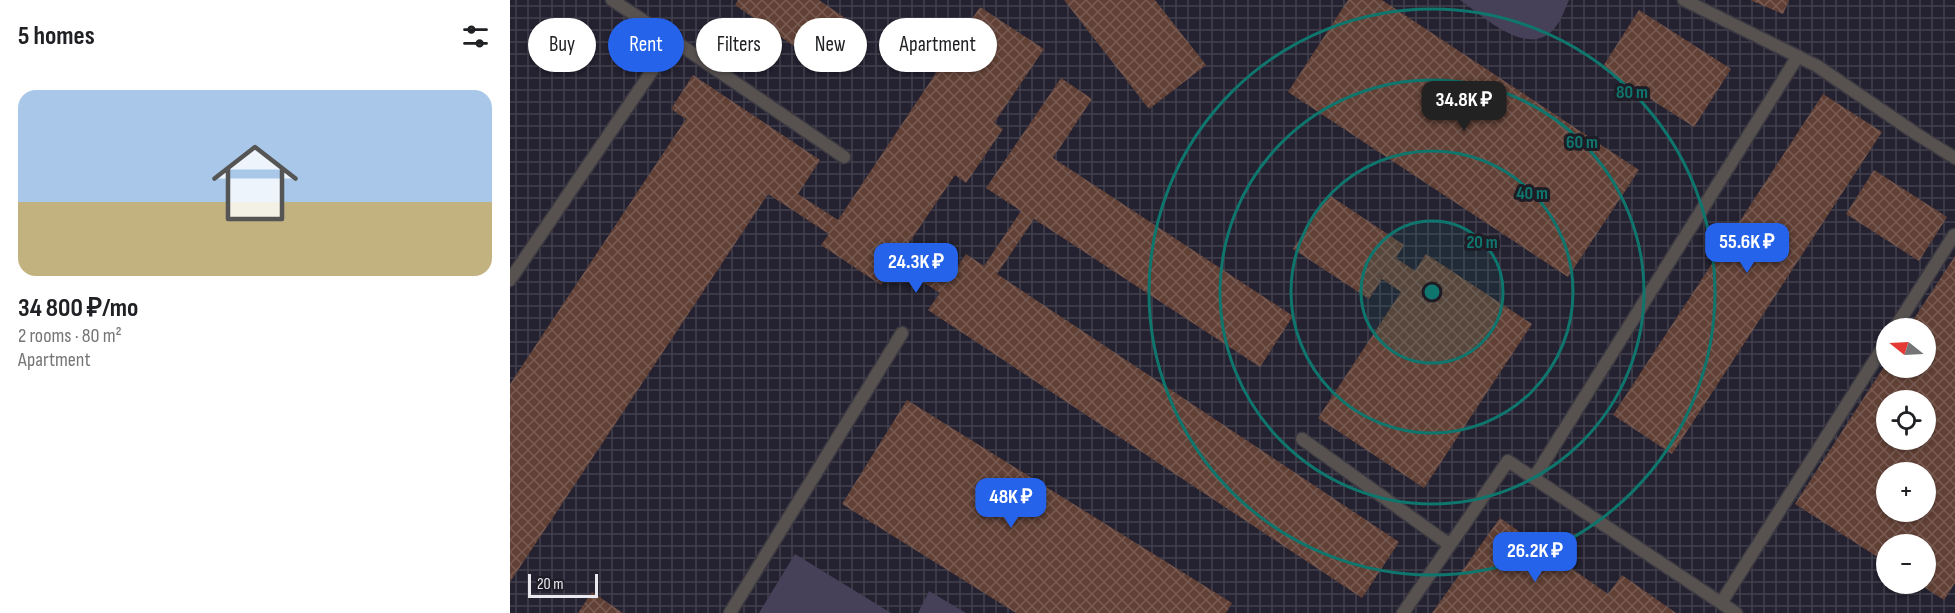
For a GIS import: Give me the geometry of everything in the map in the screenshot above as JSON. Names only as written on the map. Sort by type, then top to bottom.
[{"type":"lane","points":[[612,0],[639,18]]},
{"type":"lane","points":[[1684,0],[1817,66],[1955,158]]},
{"type":"lane","points":[[684,48],[844,157]]},
{"type":"lane","points":[[1534,478],[1798,56]]},
{"type":"lane","points":[[510,280],[651,72]]},
{"type":"lane","points":[[1901,318],[1953,235]]},
{"type":"lane","points":[[730,613],[902,333]]},
{"type":"lane","points":[[1721,603],[1876,357]]},
{"type":"lane","points":[[1302,439],[1450,545]]},
{"type":"lane","points":[[1403,613],[1508,461],[1736,613]]},
{"type":"shaded area","points":[[510,0],[1955,0],[1955,613],[510,613]]},
{"type":"shaded area","points":[[1460,0],[1569,0],[1554,29],[1543,37],[1532,39],[1506,32]]},
{"type":"shaded area","points":[[795,554],[891,613],[759,613]]},
{"type":"shaded area","points":[[929,591],[966,613],[918,613]]},
{"type":"building","points":[[738,0],[819,0],[845,18],[794,18],[794,46],[782,38],[782,18],[754,18],[735,5]]},
{"type":"building","points":[[1064,0],[1155,0],[1206,65],[1149,109]]},
{"type":"building","points":[[1348,0],[1382,0],[1639,170],[1568,277],[1288,92]]},
{"type":"building","points":[[1750,0],[1789,0],[1783,14]]},
{"type":"building","points":[[980,7],[997,18],[973,18]]},
{"type":"building","points":[[1639,10],[1731,69],[1694,127],[1602,68]]},
{"type":"building","points":[[997,18],[1044,49],[994,123],[1003,129],[966,183],[955,175],[902,253],[947,282],[966,254],[984,266],[1021,211],[986,188],[1061,78],[1092,99],[1053,158],[1293,316],[1260,367],[1034,219],[997,274],[1399,542],[1362,598],[928,310],[940,293],[895,264],[881,285],[821,245],[829,234],[768,194],[510,582],[510,384],[686,119],[671,109],[693,75],[820,160],[798,194],[838,220],[937,72],[997,72]]},
{"type":"building","points":[[1823,94],[1882,132],[1672,454],[1613,415]]},
{"type":"building","points":[[1874,170],[1947,217],[1919,261],[1846,214]]},
{"type":"building","points":[[1329,195],[1404,245],[1396,258],[1415,271],[1426,254],[1532,324],[1424,488],[1318,418],[1401,292],[1382,279],[1369,299],[1293,249]]},
{"type":"building","points":[[1955,256],[1955,583],[1944,600],[1935,594],[1936,534],[1876,534],[1876,556],[1795,504],[1877,378],[1936,378],[1936,318],[1915,318]]},
{"type":"building","points":[[907,400],[1232,603],[1226,613],[1016,613],[842,504]]},
{"type":"building","points":[[1500,518],[1608,594],[1622,575],[1676,613],[1432,613]]},
{"type":"building","points":[[592,592],[623,613],[578,613]]}]
